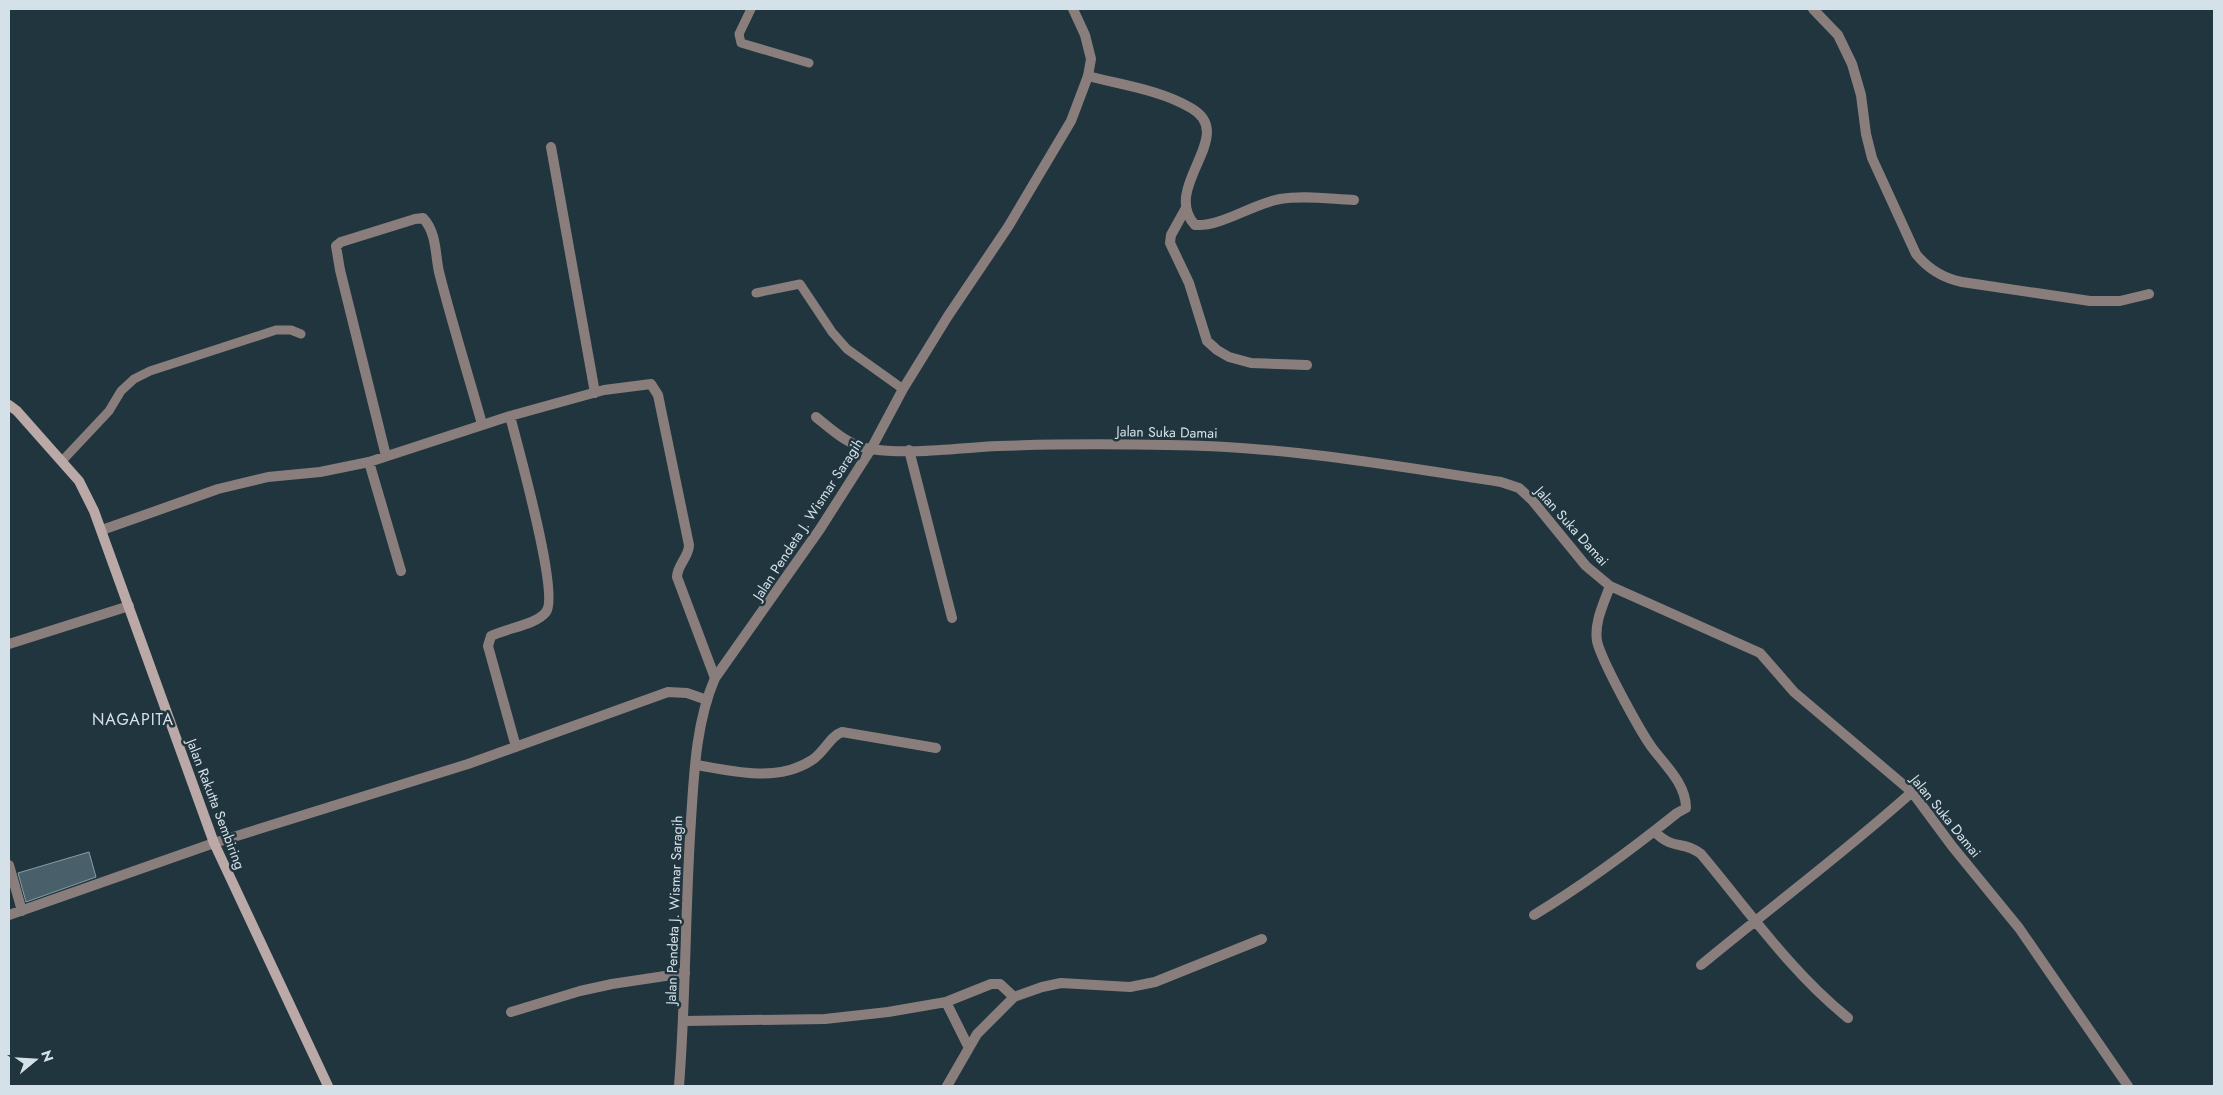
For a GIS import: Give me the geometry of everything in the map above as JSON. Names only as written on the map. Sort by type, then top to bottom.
[{"type":"main road","name":"Jalan Rakutta Sembiring","points":[[9,405],[17,411],[79,481],[102,530],[214,843],[328,1086]]},
{"type":"street","name":"Jalan Pendeta J. Wismar Saragih","points":[[679,1086],[684,1021],[686,898],[696,765],[701,720],[715,678],[820,529],[871,449],[903,389],[1008,227],[1071,121],[1088,76],[1091,59],[1085,35],[1074,9]]},
{"type":"street","points":[[1813,9],[1838,35],[1852,64],[1861,95],[1866,134],[1872,158],[1912,247],[1922,261],[1934,272],[1948,279],[1962,282],[2090,301],[2120,301],[2149,294]]},
{"type":"street","points":[[1088,76],[1172,98],[1193,109],[1203,119],[1208,129],[1206,140],[1185,195],[1189,219],[1195,225],[1206,226],[1251,207],[1279,199],[1295,197],[1354,200]]},
{"type":"street","points":[[550,147],[576,279],[595,393]]},
{"type":"street","points":[[1186,208],[1171,236],[1170,242],[1189,283],[1207,341],[1229,357],[1251,363],[1307,365]]},
{"type":"street","points":[[386,456],[340,270],[336,246],[341,242],[415,219],[423,218],[428,223],[434,241],[439,270],[482,424]]},
{"type":"street","points":[[102,530],[234,485],[268,476],[320,472],[370,462],[510,416],[595,393],[651,384],[655,388],[689,544],[688,552],[679,568],[678,577],[715,678]]},
{"type":"street","points":[[510,416],[548,572],[551,603],[548,611],[540,619],[491,636],[488,646],[516,747]]},
{"type":"street","name":"Jalan Suka Damai","points":[[816,417],[843,438],[857,446],[871,449],[909,450],[1015,446],[1169,445],[1252,448],[1326,455],[1501,482],[1519,488],[1532,500],[1586,566],[1610,586],[1760,653],[1794,692],[1912,792],[1952,846],[2019,928],[2128,1086]]},
{"type":"street","points":[[909,450],[952,618]]},
{"type":"street","points":[[370,462],[401,571]]},
{"type":"street","points":[[1534,915],[1583,884],[1686,808],[1686,800],[1679,782],[1649,744],[1597,641],[1598,617],[1610,586]]},
{"type":"street","points":[[9,644],[129,606]]},
{"type":"street","points":[[9,915],[214,843],[468,764],[668,692],[687,693],[707,700]]},
{"type":"street","points":[[696,765],[757,775],[782,771],[806,764],[821,754],[834,737],[842,732],[936,748]]},
{"type":"street","points":[[1701,965],[1864,836],[1912,792]]},
{"type":"street","points":[[1654,831],[1669,843],[1694,848],[1701,854],[1755,921],[1810,984],[1848,1018]]},
{"type":"street","points":[[9,865],[22,911]]},
{"type":"street","points":[[947,1086],[968,1048],[988,1022],[1014,997],[1042,987],[1061,983],[1130,987],[1155,982],[1262,939]]},
{"type":"street","points":[[511,1012],[580,991],[685,973]]},
{"type":"street","points":[[684,1021],[825,1019],[888,1012],[946,1002],[991,984],[1000,984],[1014,997]]},
{"type":"street","points":[[946,1002],[968,1048]]},
{"type":"lane","points":[[750,9],[739,34],[741,43],[809,63]]},
{"type":"lane","points":[[756,293],[800,284],[832,332],[847,349],[903,389]]},
{"type":"lane","points":[[62,461],[109,411],[121,391],[134,379],[150,371],[276,330],[291,330],[302,334]]},
{"type":"building","points":[[89,852],[96,877],[26,902],[18,873]]},
{"type":"district","name":"NAGAPITA","points":[[133,719]]}]
